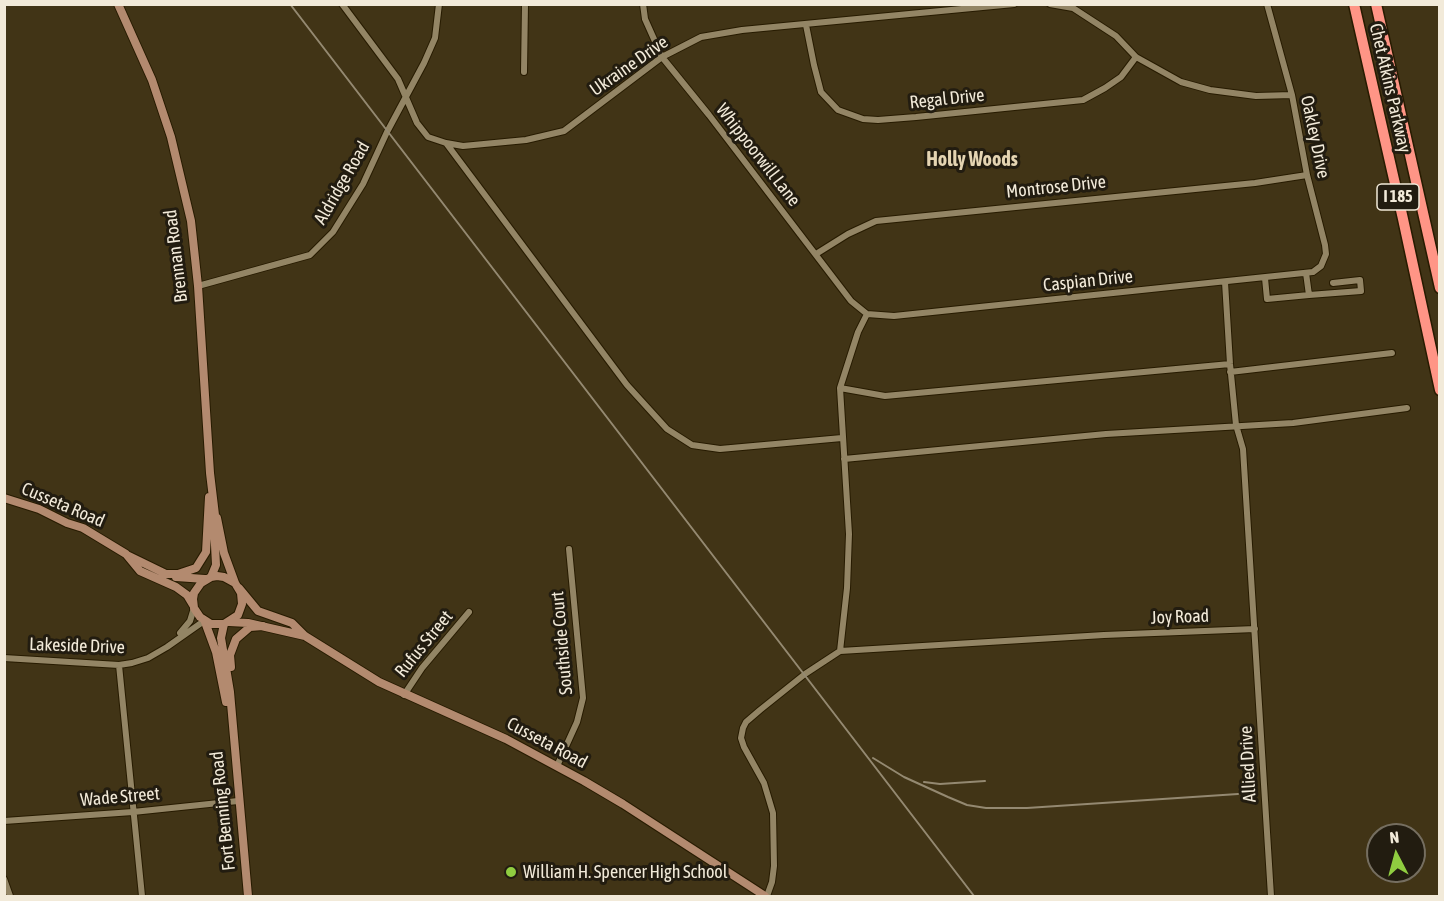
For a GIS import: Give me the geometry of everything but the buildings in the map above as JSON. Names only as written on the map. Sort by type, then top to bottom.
[{"type":"highway","name":"Chet Atkins Parkway","points":[[1353,4],[1440,390]]},
{"type":"highway","name":"Chet Atkins Parkway","points":[[1376,4],[1440,288]]},
{"type":"street","name":"Brennan Road","points":[[118,4],[152,80],[171,137],[191,221],[215,515],[216,565],[208,578]]},
{"type":"street","points":[[342,4],[398,79],[417,123],[428,137],[446,143],[627,385],[667,429],[692,445],[720,449],[842,438]]},
{"type":"street","name":"Aldridge Road","points":[[198,286],[310,255],[333,232],[363,184],[435,38],[439,4]]},
{"type":"street","points":[[524,72],[525,4]]},
{"type":"street","name":"Whippoorwill Lane","points":[[643,4],[645,19],[662,57],[851,301],[867,314]]},
{"type":"street","name":"Ukraine Drive","points":[[446,143],[464,146],[509,142],[564,131],[662,57],[701,37],[742,30],[1014,4]]},
{"type":"street","points":[[1050,4],[1073,8],[1116,36],[1136,57],[1182,82],[1210,90],[1256,96],[1292,95]]},
{"type":"street","name":"Oakley Drive","points":[[1267,4],[1292,95],[1307,174],[1326,254],[1321,266],[1310,272]]},
{"type":"street","name":"Regal Drive","points":[[806,25],[821,92],[838,110],[863,119],[916,117],[1083,100],[1121,77],[1136,57]]},
{"type":"street","name":"Montrose Drive","points":[[816,254],[848,234],[876,221],[1255,183],[1307,174]]},
{"type":"street","points":[[1309,295],[1310,272]]},
{"type":"street","name":"Caspian Drive","points":[[867,314],[894,316],[1310,272]]},
{"type":"street","points":[[1264,278],[1267,299],[1361,291],[1360,280],[1333,283]]},
{"type":"street","points":[[1225,282],[1236,425],[1243,449],[1255,630]]},
{"type":"street","points":[[766,897],[772,882],[774,866],[773,813],[764,783],[744,747],[741,738],[742,728],[760,710],[840,651],[847,588],[849,534],[840,388],[858,332],[867,314]]},
{"type":"street","points":[[840,388],[885,396],[1392,353]]},
{"type":"street","points":[[844,459],[1106,434],[1293,423],[1407,408]]},
{"type":"street","points":[[166,574],[192,571],[204,558],[207,547],[210,473]]},
{"type":"street","name":"Cusseta Road","points":[[4,498],[39,509],[83,528],[126,554],[140,571],[176,587],[187,595],[194,607]]},
{"type":"street","name":"Brennan Road","points":[[215,515],[224,553],[237,585]]},
{"type":"street","name":"Southside Court","points":[[556,766],[579,716],[583,698],[569,549]]},
{"type":"street","points":[[126,554],[166,574],[183,579],[224,577],[237,585],[242,604],[238,615],[227,623],[218,625],[205,621],[194,607],[194,593],[208,578]]},
{"type":"street","name":"Cusseta Road","points":[[237,585],[258,611],[292,623],[305,636],[378,682],[506,739],[556,766],[623,804],[766,897]]},
{"type":"street","name":"Lakeside Drive","points":[[4,658],[119,665],[148,658],[177,638],[190,621],[194,607]]},
{"type":"street","name":"Rufus Street","points":[[404,695],[422,668],[468,612]]},
{"type":"street","name":"Lakeside Drive","points":[[177,638],[205,621]]},
{"type":"street","name":"Fort Benning Road","points":[[205,621],[216,652],[231,723]]},
{"type":"street","name":"Cusseta Road","points":[[227,623],[248,623],[305,636]]},
{"type":"street","name":"Fort Benning Road","points":[[227,623],[221,638],[230,692],[248,897]]},
{"type":"street","points":[[230,692],[230,655],[236,639],[250,627],[263,626]]},
{"type":"street","name":"Joy Road","points":[[840,651],[1104,634],[1255,630]]},
{"type":"street","name":"Allied Drive","points":[[1255,630],[1271,897]]},
{"type":"street","points":[[119,665],[142,897]]},
{"type":"street","name":"Wade Street","points":[[4,821],[133,812],[238,801]]},
{"type":"street","points":[[4,879],[10,897]]},
{"type":"railway","points":[[290,4],[974,896]]},
{"type":"railway","points":[[873,758],[904,777],[948,797],[967,805],[986,808],[1027,808],[1238,794]]},
{"type":"railway","points":[[924,782],[940,784],[985,781]]},
{"type":"place","name":"William H. Spencer High School","points":[[511,872]]},
{"type":"district","name":"Holly Woods","points":[[972,160]]}]
